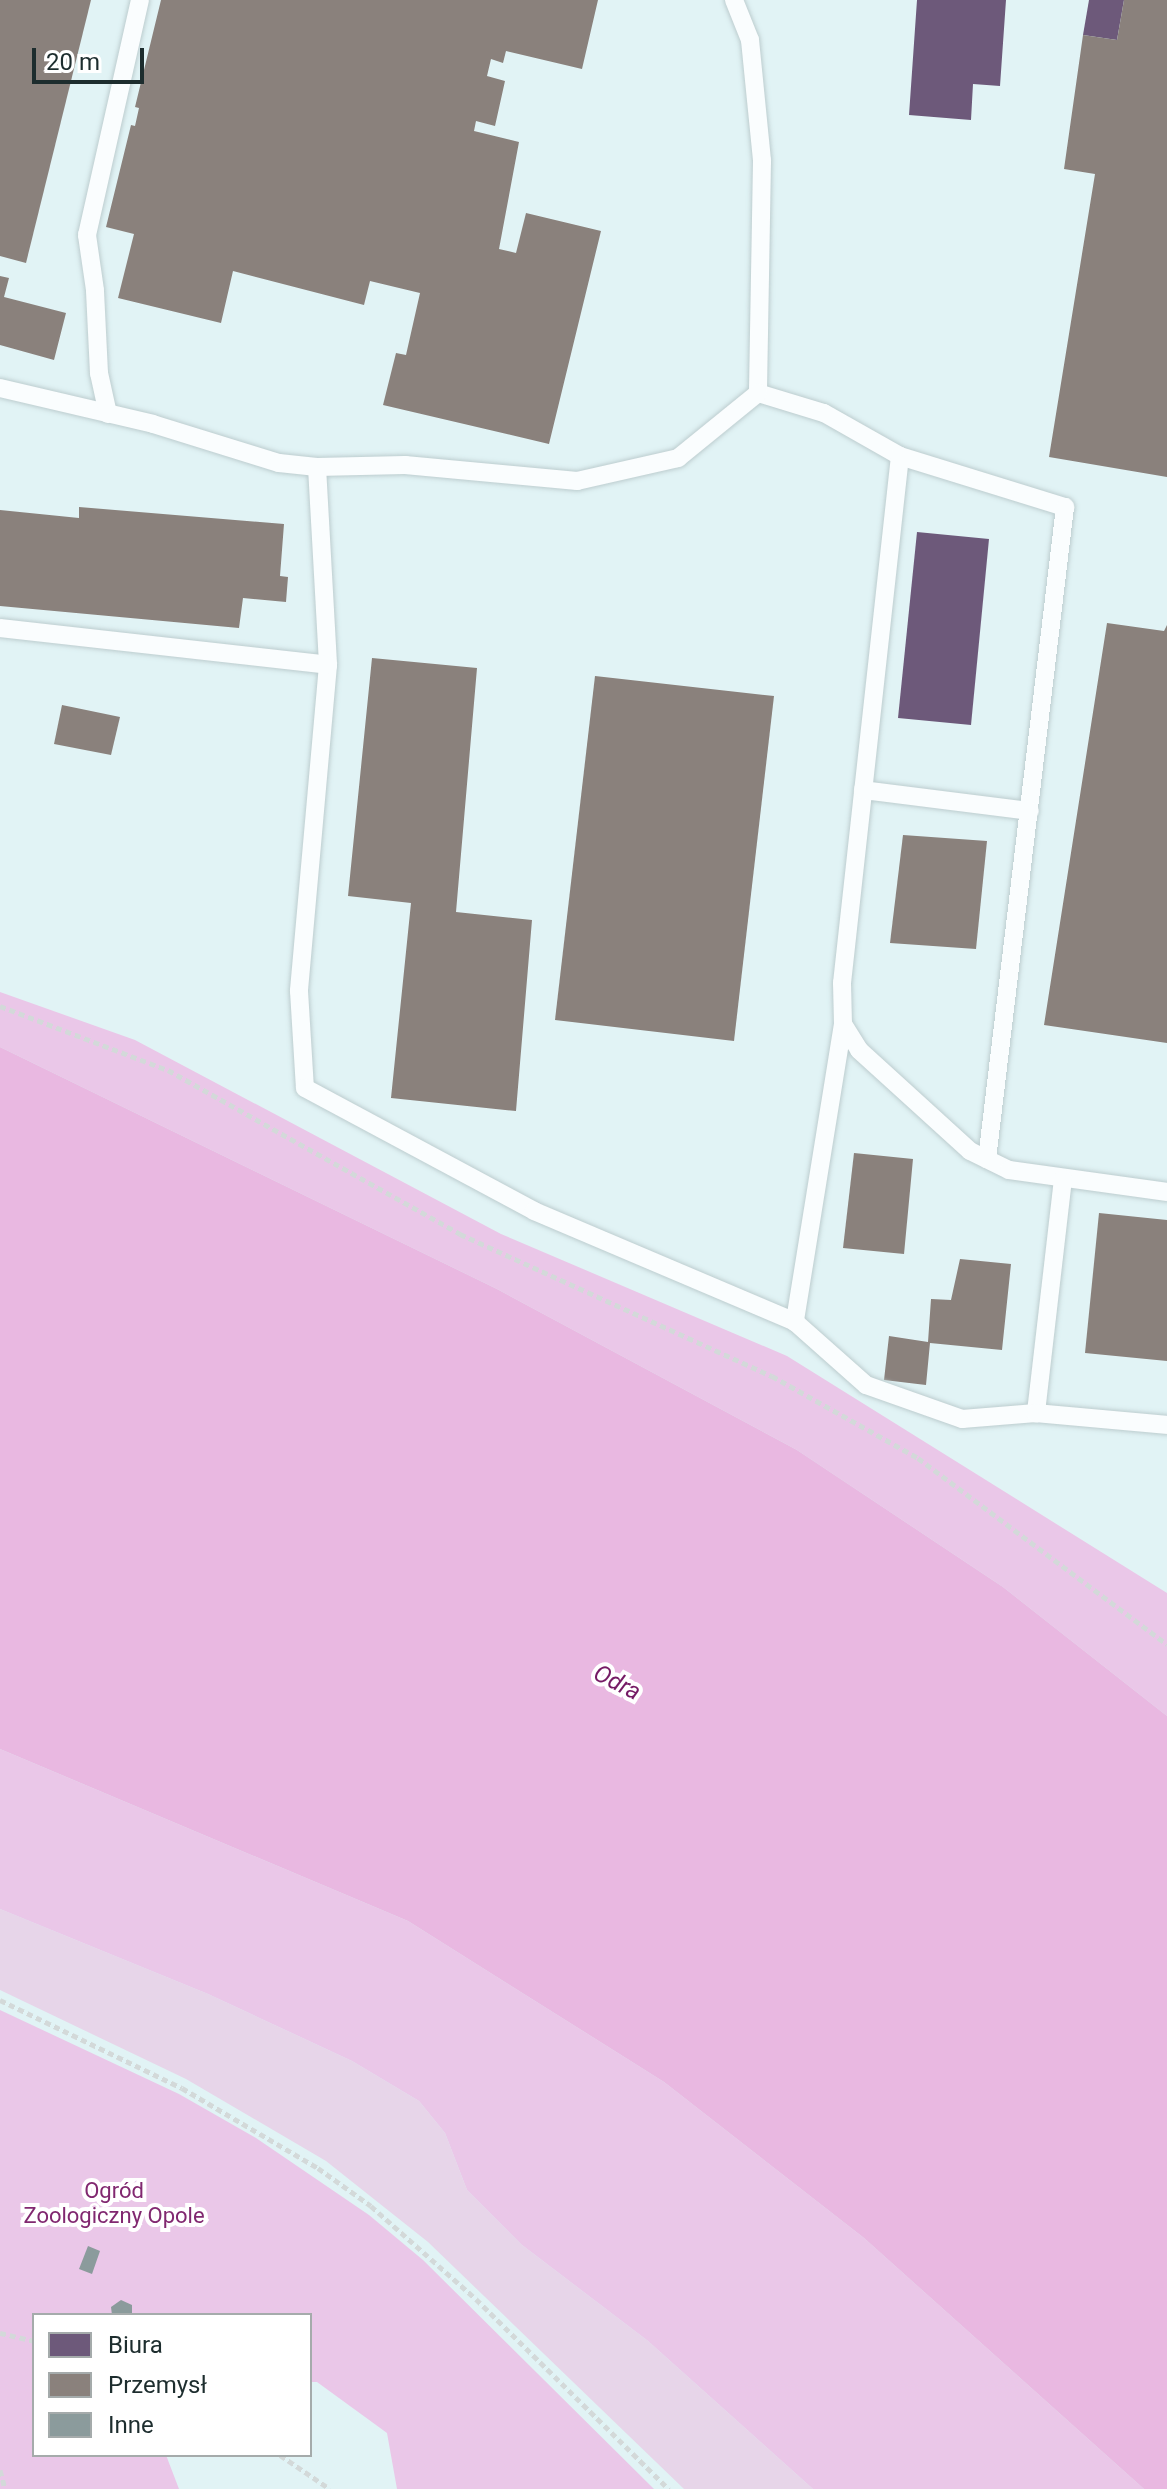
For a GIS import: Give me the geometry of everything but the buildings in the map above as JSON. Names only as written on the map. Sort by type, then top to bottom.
[{"type":"lane","points":[[108,414],[99,373],[95,290],[87,235],[140,0]]},
{"type":"lane","points":[[0,388],[108,414],[279,463],[317,467],[405,465],[577,481],[678,458],[758,393],[762,161],[750,40],[734,0]]},
{"type":"lane","points":[[758,393],[824,413],[900,456],[1065,507],[987,1159]]},
{"type":"lane","points":[[795,1322],[843,1024],[842,983],[900,456]]},
{"type":"lane","points":[[317,467],[328,665],[299,991],[305,1088],[534,1211],[795,1322],[866,1385],[962,1419],[1036,1413],[1167,1425]]},
{"type":"lane","points":[[0,628],[328,665]]},
{"type":"lane","points":[[863,790],[1030,811]]},
{"type":"lane","points":[[843,1024],[859,1050],[970,1151],[1009,1170],[1167,1192]]},
{"type":"lane","points":[[1036,1413],[1063,1179]]},
{"type":"path","points":[[0,1006],[168,1070],[460,1234],[772,1376],[918,1458],[1167,1644]]},
{"type":"path","points":[[0,2000],[182,2088],[318,2168],[371,2206],[476,2299],[669,2489]]},
{"type":"path","points":[[0,2333],[32,2341]]},
{"type":"path","points":[[283,2457],[330,2489]]},
{"type":"path","points":[[0,2470],[5,2489]]},
{"type":"shaded area","points":[[0,1909],[208,1994],[352,2061],[419,2101],[445,2133],[467,2190],[522,2245],[648,2341],[813,2489],[684,2489],[428,2242],[326,2161],[186,2079],[0,1990]]},
{"type":"green space","points":[[0,992],[135,1040],[501,1234],[787,1356],[1167,1593],[1167,1716],[1003,1587],[797,1450],[497,1289],[0,1047]]},
{"type":"green space","points":[[0,1749],[408,1921],[664,2082],[864,2238],[1144,2489],[813,2489],[648,2341],[522,2245],[467,2190],[445,2133],[419,2101],[352,2061],[208,1994],[0,1909]]},
{"type":"green space","name":"Ogród Zoologiczny Opole","points":[[0,2010],[179,2094],[256,2138],[369,2215],[423,2260],[654,2489],[397,2489],[387,2433],[317,2382],[312,2382],[312,2313],[32,2313],[32,2457],[167,2457],[179,2489],[0,2489]]},
{"type":"water","name":"Odra","points":[[0,1047],[497,1289],[797,1450],[1003,1587],[1167,1716],[1167,2489],[1144,2489],[864,2238],[664,2082],[408,1921],[0,1749]]}]
